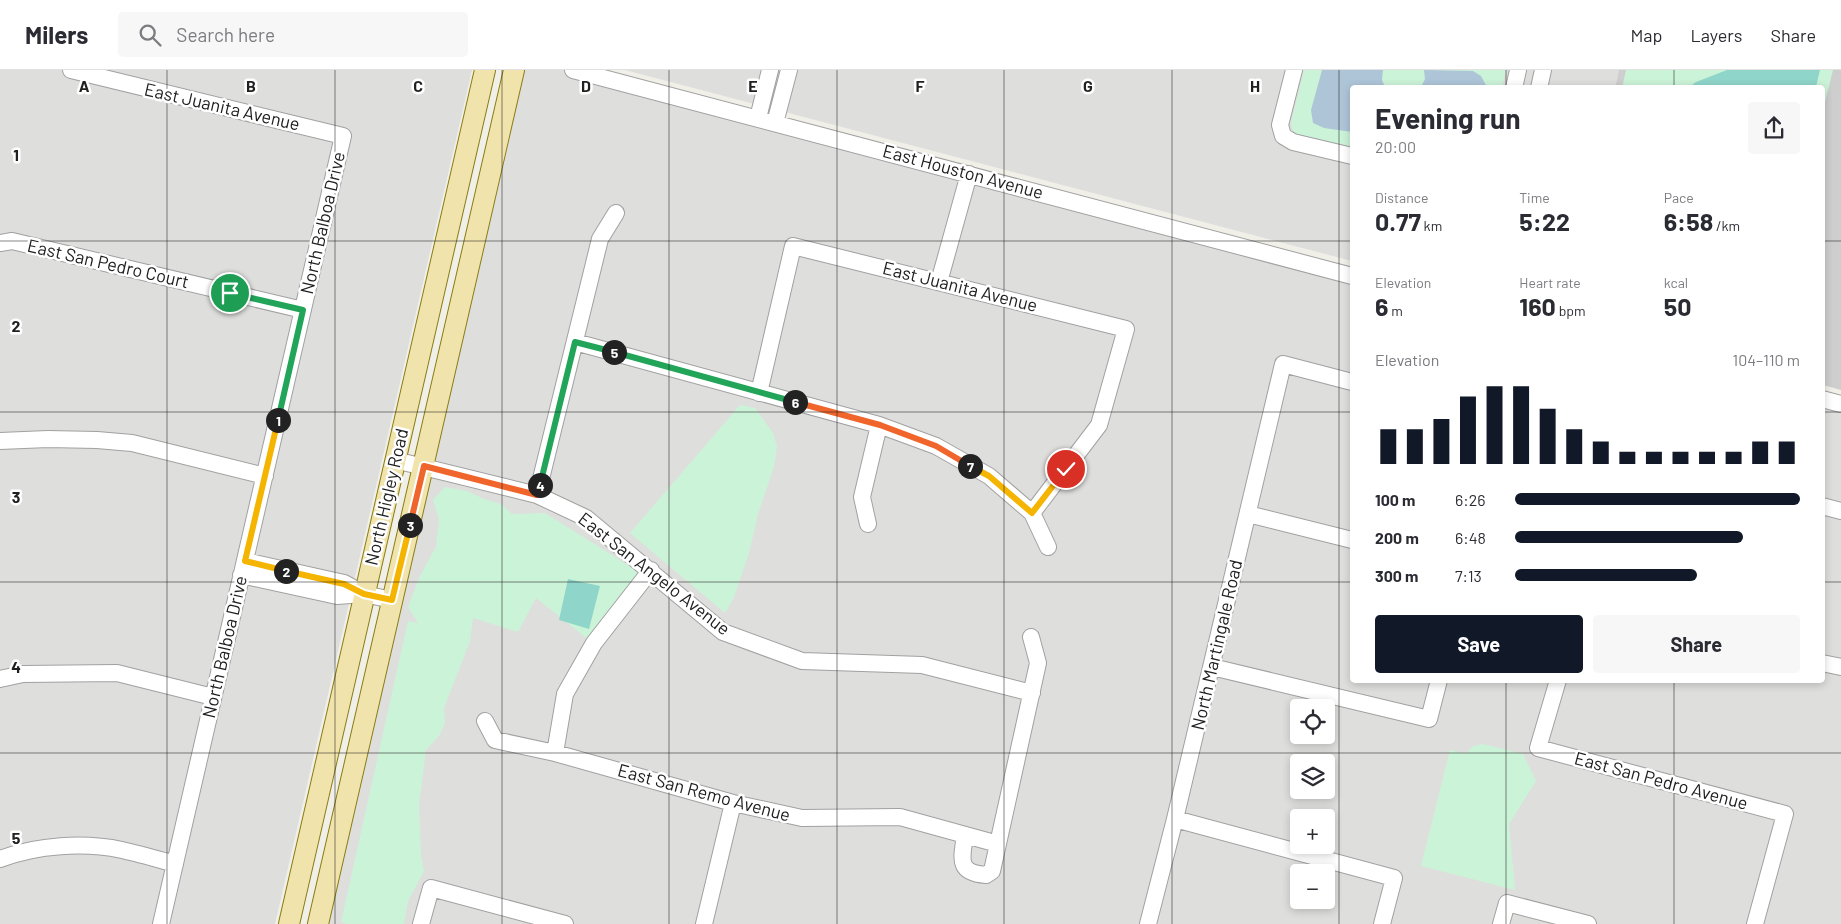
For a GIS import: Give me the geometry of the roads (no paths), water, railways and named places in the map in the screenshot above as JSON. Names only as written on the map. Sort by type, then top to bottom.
[{"type":"main road","name":"North Higley Road","points":[[288,924],[485,70]]},
{"type":"main road","name":"North Higley Road","points":[[318,924],[514,70]]},
{"type":"street","name":"East Juanita Avenue","points":[[71,70],[106,75],[343,136]]},
{"type":"street","name":"East Houston Avenue","points":[[573,70],[1350,275]]},
{"type":"street","points":[[758,118],[770,70]]},
{"type":"street","points":[[775,123],[789,70]]},
{"type":"street","points":[[1294,70],[1280,125],[1283,136],[1293,142],[1350,156]]},
{"type":"street","points":[[1515,85],[1518,70]]},
{"type":"street","points":[[1540,85],[1543,70]]},
{"type":"street","name":"North Balboa Drive","points":[[161,924],[343,136]]},
{"type":"street","points":[[939,282],[969,174]]},
{"type":"street","points":[[537,495],[600,239],[616,212]]},
{"type":"street","name":"East San Pedro Court","points":[[0,243],[12,241],[303,310]]},
{"type":"street","name":"East Juanita Avenue","points":[[758,393],[793,246],[1126,329],[1099,426],[1032,513]]},
{"type":"street","points":[[575,342],[880,425],[936,446],[989,476],[1032,513],[1048,547]]},
{"type":"street","name":"North Martingale Road","points":[[1148,924],[1212,667],[1283,364],[1350,381]]},
{"type":"street","points":[[1825,400],[1841,404]]},
{"type":"street","points":[[868,524],[862,497],[880,425]]},
{"type":"street","points":[[0,441],[67,440],[132,443],[265,476]]},
{"type":"street","name":"East San Angelo Avenue","points":[[395,460],[537,495],[586,518],[651,570],[723,632],[802,661],[922,665],[1032,693]]},
{"type":"street","points":[[1825,507],[1841,511]]},
{"type":"street","points":[[1248,514],[1350,540]]},
{"type":"street","points":[[243,568],[337,596],[364,594],[392,600]]},
{"type":"street","points":[[556,753],[565,694],[594,643],[651,570]]},
{"type":"street","points":[[965,835],[962,859],[966,869],[974,874],[986,875],[992,871],[1038,663],[1031,637]]},
{"type":"street","points":[[1825,663],[1841,667]]},
{"type":"street","points":[[1212,667],[1429,719],[1438,683]]},
{"type":"street","points":[[0,679],[23,674],[117,673],[214,697]]},
{"type":"street","name":"East San Pedro Avenue","points":[[1557,683],[1538,748],[1785,814],[1755,924]]},
{"type":"street","name":"East San Remo Avenue","points":[[485,721],[495,740],[556,753],[733,803],[802,818],[900,817],[998,844]]},
{"type":"street","points":[[704,924],[733,803]]},
{"type":"street","points":[[1175,819],[1394,878],[1382,924]]},
{"type":"street","points":[[0,859],[45,848],[84,846],[121,850],[175,864]]},
{"type":"street","points":[[421,924],[431,888],[565,924]]},
{"type":"street","points":[[1501,924],[1507,903],[1588,924]]}]
